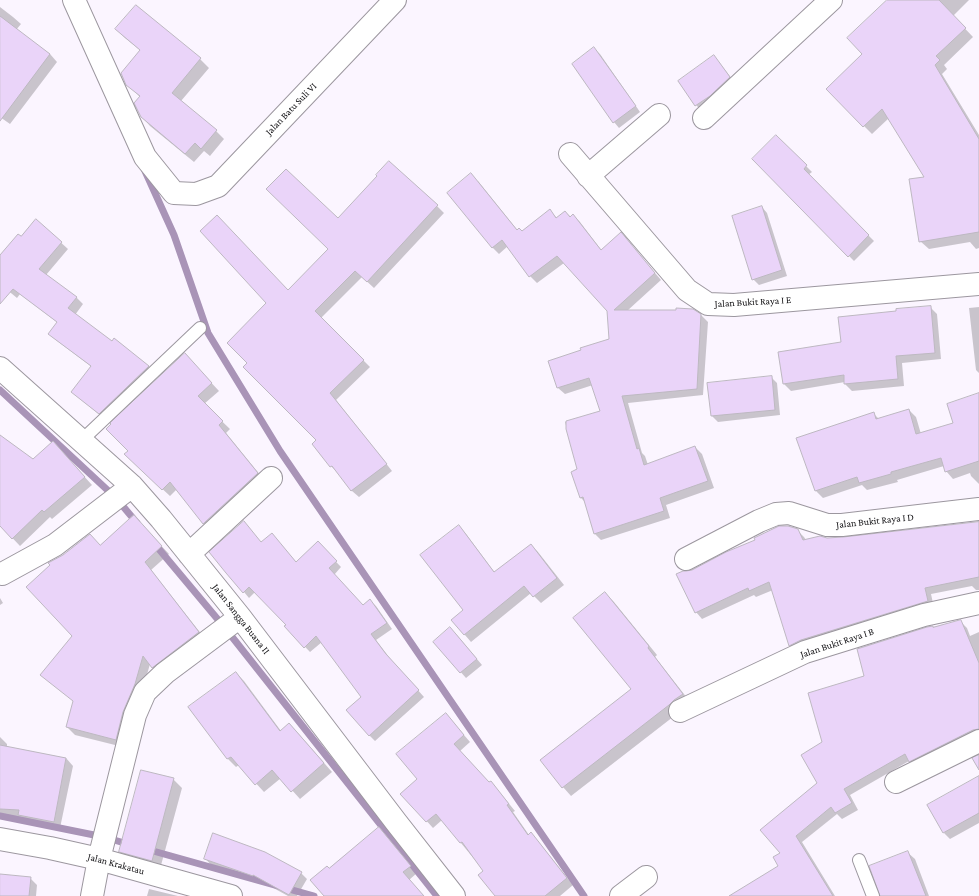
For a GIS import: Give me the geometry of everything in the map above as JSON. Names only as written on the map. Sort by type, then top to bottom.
[{"type":"street","name":"Jalan Batu Suli VI","points":[[74,0],[145,157],[174,193],[196,194],[218,186],[395,0]]},
{"type":"street","points":[[704,118],[831,0]]},
{"type":"street","points":[[588,176],[659,115]]},
{"type":"street","name":"Jalan Bukit Raya I E","points":[[570,154],[687,290],[708,304],[734,305],[979,284]]},
{"type":"street","name":"Jalan Sangga Buana II","points":[[0,368],[132,486],[161,519],[240,617],[454,896]]},
{"type":"street","points":[[189,554],[271,478]]},
{"type":"street","points":[[2,574],[55,545],[132,486]]},
{"type":"street","name":"Jalan Bukit Raya I D","points":[[686,558],[776,514],[790,513],[827,525],[842,525],[979,509]]},
{"type":"street","name":"Jalan Bukit Raya I B","points":[[680,710],[805,652],[924,615],[979,603]]},
{"type":"street","points":[[92,896],[99,859],[135,715],[145,692],[165,673],[240,617]]},
{"type":"street","points":[[896,782],[979,741]]},
{"type":"street","name":"Jalan Krakatau","points":[[0,838],[99,859],[231,896]]},
{"type":"street","points":[[621,896],[646,877]]},
{"type":"lane","points":[[81,441],[200,328]]},
{"type":"lane","points":[[859,860],[873,896]]},
{"type":"building","points":[[887,0],[939,0],[966,28],[936,56],[940,60],[935,65],[979,139],[979,232],[919,242],[909,179],[924,177],[882,109],[863,127],[826,89],[862,54],[847,38]]},
{"type":"building","points":[[136,5],[201,58],[172,93],[217,130],[201,149],[195,143],[185,154],[141,117],[134,103],[140,96],[126,85],[121,73],[140,50],[115,29]]},
{"type":"building","points":[[0,16],[50,54],[0,121]]},
{"type":"building","points":[[594,47],[636,106],[613,123],[572,64]]},
{"type":"building","points":[[714,55],[730,77],[710,96],[695,106],[678,81]]},
{"type":"building","points":[[776,135],[807,165],[804,169],[869,235],[848,257],[752,159]]},
{"type":"building","points":[[389,161],[438,205],[367,282],[355,271],[315,311],[364,360],[330,393],[387,464],[351,491],[332,466],[330,467],[312,444],[316,440],[243,367],[247,363],[227,343],[266,303],[200,231],[217,215],[288,290],[328,249],[266,189],[286,169],[338,218]]},
{"type":"building","points":[[471,173],[517,230],[519,228],[522,231],[550,209],[556,218],[565,211],[570,217],[573,214],[601,250],[621,232],[655,273],[614,310],[676,310],[676,308],[693,309],[701,314],[697,389],[622,396],[637,449],[639,448],[644,465],[695,446],[708,481],[660,498],[664,511],[594,534],[583,497],[580,498],[571,472],[577,469],[566,429],[566,421],[600,411],[589,378],[557,388],[548,361],[581,350],[580,348],[609,339],[607,311],[557,256],[529,277],[502,240],[492,248],[447,193]]},
{"type":"building","points":[[762,206],[782,270],[752,280],[732,216]]},
{"type":"building","points":[[36,219],[62,242],[39,269],[77,297],[68,308],[112,341],[114,338],[149,366],[99,414],[71,392],[91,366],[48,334],[57,322],[13,289],[0,304],[0,255],[18,234],[21,236]]},
{"type":"building","points":[[931,306],[935,353],[896,356],[898,379],[844,384],[844,375],[783,384],[778,352],[841,342],[838,317]]},
{"type":"building","points":[[185,353],[212,383],[198,396],[223,421],[219,425],[258,473],[203,524],[170,482],[162,490],[124,454],[128,451],[106,429],[111,424],[110,423]]},
{"type":"building","points":[[772,376],[775,410],[711,416],[707,383]]},
{"type":"building","points":[[979,393],[979,461],[945,472],[941,458],[859,483],[857,477],[815,491],[796,438],[874,412],[876,419],[909,409],[916,434],[953,423],[947,404]]},
{"type":"building","points":[[0,435],[33,459],[53,441],[85,477],[44,512],[42,510],[12,539],[0,526]]},
{"type":"building","points":[[134,515],[162,546],[145,562],[199,632],[152,668],[143,656],[135,684],[123,712],[116,740],[66,727],[73,701],[40,675],[72,636],[26,587],[50,565],[48,563],[63,555],[90,534],[100,545]]},
{"type":"building","points":[[244,521],[261,542],[272,533],[296,562],[318,541],[337,561],[329,568],[363,605],[370,599],[387,623],[371,634],[386,654],[419,690],[369,736],[346,710],[361,697],[316,636],[304,648],[284,626],[286,625],[249,587],[243,593],[209,552]]},
{"type":"building","points":[[979,522],[979,577],[925,588],[928,601],[801,640],[789,646],[769,582],[749,591],[748,588],[695,613],[676,574],[683,571],[692,570],[726,552],[755,540],[754,538],[779,526],[788,526],[798,529],[803,540],[820,536],[827,538],[843,537]]},
{"type":"building","points":[[459,525],[494,572],[531,544],[557,578],[533,597],[524,586],[464,635],[451,620],[463,610],[420,555]]},
{"type":"building","points":[[605,592],[649,646],[648,648],[683,694],[562,788],[540,760],[631,689],[573,618]]},
{"type":"building","points":[[961,620],[979,663],[979,729],[973,730],[909,762],[905,754],[844,789],[852,803],[835,813],[831,807],[796,836],[833,896],[729,896],[778,866],[773,857],[780,853],[760,830],[817,783],[801,755],[822,742],[808,693],[864,676],[857,649],[927,627],[933,627]]},
{"type":"building","points":[[450,627],[477,659],[460,673],[433,642]]},
{"type":"building","points":[[236,672],[280,731],[289,723],[324,763],[291,792],[272,770],[255,785],[231,757],[227,759],[188,707]]},
{"type":"building","points":[[446,713],[464,735],[454,744],[489,782],[491,781],[509,804],[507,805],[528,835],[531,832],[567,878],[545,896],[495,896],[478,875],[483,871],[462,842],[460,843],[436,814],[426,822],[400,794],[417,779],[396,754]]},
{"type":"building","points":[[0,745],[66,758],[54,822],[18,815],[19,810],[0,809]]},
{"type":"building","points":[[979,755],[979,770],[972,758]]},
{"type":"building","points":[[141,770],[174,778],[152,861],[119,852]]},
{"type":"building","points":[[979,776],[979,813],[943,833],[927,805]]},
{"type":"building","points":[[379,827],[411,866],[403,872],[424,896],[324,896],[310,880],[327,866],[329,868]]},
{"type":"building","points":[[213,833],[265,852],[302,872],[289,895],[253,875],[204,859]]},
{"type":"building","points":[[908,851],[926,896],[880,896],[869,866]]},
{"type":"building","points":[[0,874],[31,877],[29,896],[0,896]]},
{"type":"waterway","points":[[145,171],[174,235],[208,333],[280,451],[584,896]]},
{"type":"waterway","points":[[0,390],[116,498],[137,523]]},
{"type":"waterway","points":[[153,542],[225,628],[437,896]]},
{"type":"waterway","points":[[0,816],[104,837],[131,845]]},
{"type":"waterway","points":[[146,849],[314,896]]}]
